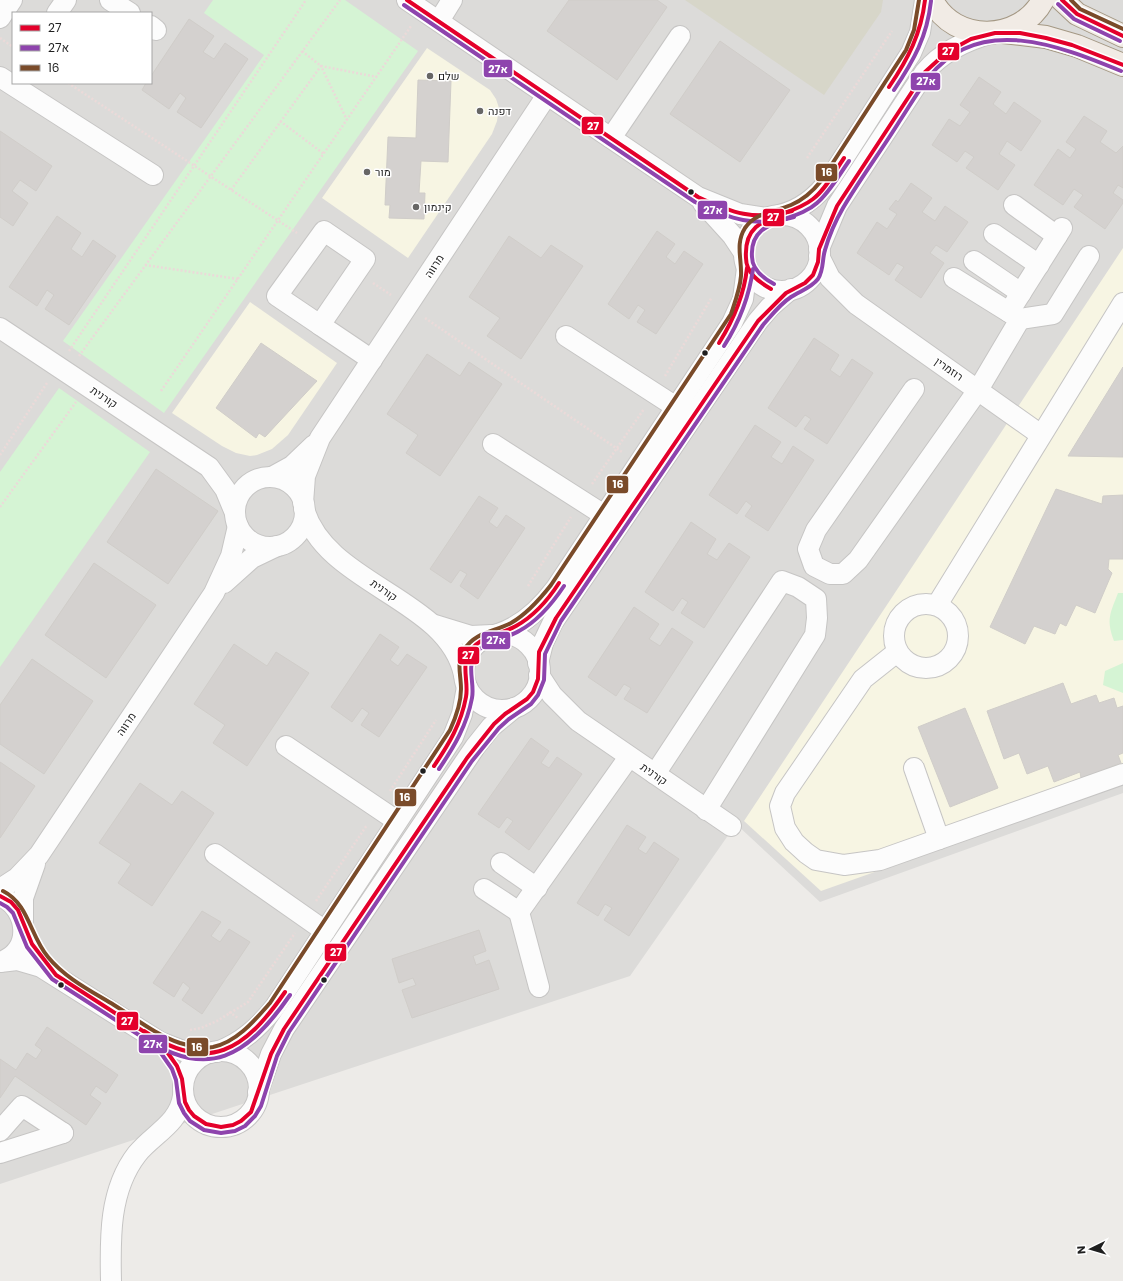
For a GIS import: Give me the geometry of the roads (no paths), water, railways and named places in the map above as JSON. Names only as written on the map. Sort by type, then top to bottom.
[{"type":"main road","points":[[932,0],[939,12],[955,24],[973,32],[998,32],[1046,37],[1077,46],[1123,65]]},
{"type":"main road","points":[[998,32],[1012,28],[1029,18],[1043,0]]},
{"type":"main road","points":[[1062,0],[1077,14],[1123,36]]},
{"type":"street","points":[[0,18],[12,0]]},
{"type":"street","points":[[58,12],[66,0]]},
{"type":"street","points":[[110,0],[128,12]]},
{"type":"street","points":[[439,21],[452,0]]},
{"type":"street","points":[[111,1281],[111,1248],[114,1212],[119,1188],[130,1165],[138,1153],[162,1131],[176,1115],[186,1075],[192,1065],[200,1058],[238,1042],[265,1019],[275,1007],[455,733],[462,714],[467,658],[473,648],[482,640],[520,624],[544,603],[736,317],[744,293],[747,239],[751,231],[773,217],[792,212],[808,202],[818,194],[830,179],[911,53],[920,32],[925,0]]},
{"type":"street","points":[[415,5],[698,197],[740,214],[793,217],[806,224],[815,235],[819,252]]},
{"type":"street","points":[[162,1131],[189,1125],[227,1127],[243,1120],[253,1109],[271,1054],[284,1029],[474,746],[491,727],[531,695],[537,686],[543,643],[553,622],[754,326],[770,307],[794,288],[805,283],[812,275],[819,252],[837,206],[925,72],[936,60],[956,46],[972,39],[998,32]]},
{"type":"street","points":[[611,138],[680,36]]},
{"type":"street","points":[[0,76],[12,84]]},
{"type":"street","points":[[12,84],[153,174]]},
{"type":"street","name":"מרווה","points":[[267,477],[292,466],[320,438],[547,95]]},
{"type":"street","points":[[698,197],[723,224],[746,260],[754,278],[762,285],[776,290],[794,288]]},
{"type":"street","points":[[914,389],[816,530],[808,549],[814,566],[830,574],[843,574],[858,560],[978,390],[1014,315],[1021,293],[1060,232],[1014,205]]},
{"type":"street","points":[[320,325],[365,259],[324,231],[277,296],[320,325],[372,360]]},
{"type":"street","points":[[994,234],[1039,265]]},
{"type":"street","name":"רוזמרין","points":[[819,252],[830,278],[856,304],[1042,435]]},
{"type":"street","points":[[954,278],[1014,315],[1053,314],[1090,256]]},
{"type":"street","points":[[974,261],[1021,293]]},
{"type":"street","name":"רוזמרין","points":[[794,288],[822,289],[856,304]]},
{"type":"street","points":[[937,605],[1123,303]]},
{"type":"street","name":"קורנית","points":[[0,328],[209,467],[240,476],[267,477]]},
{"type":"street","points":[[566,336],[676,407]]},
{"type":"street","name":"מרווה","points":[[304,506],[305,476],[320,438]]},
{"type":"street","points":[[492,444],[604,515]]},
{"type":"street","name":"קורנית","points":[[209,467],[225,489],[236,519]]},
{"type":"street","points":[[267,477],[283,480],[292,485],[299,493],[304,506],[304,520],[299,530],[292,538],[281,545],[267,547],[256,544],[247,539],[236,519],[237,499],[243,490],[256,480],[267,477]]},
{"type":"street","name":"קורנית","points":[[304,506],[311,528],[336,556],[433,625],[456,653],[462,663],[466,681]]},
{"type":"street","name":"מרווה","points":[[0,890],[17,878],[39,855],[214,593],[231,556],[236,519]]},
{"type":"street","name":"מרווה","points":[[214,593],[246,562],[259,554],[281,545]]},
{"type":"street","name":"קורנית","points":[[281,545],[304,546],[336,556]]},
{"type":"street","points":[[655,774],[782,581],[798,586],[816,600],[817,618],[815,635],[706,810]]},
{"type":"street","points":[[927,603],[937,605],[946,610],[953,618],[957,628],[958,638],[956,648],[943,664],[933,668],[912,666],[904,660],[898,652],[894,642],[893,633],[901,614],[908,608],[917,604],[927,603]]},
{"type":"street","name":"קורנית","points":[[433,625],[455,633],[471,636],[495,635]]},
{"type":"street","points":[[495,635],[510,635],[521,640],[533,652],[539,669]]},
{"type":"street","points":[[898,652],[863,679],[785,793],[780,806],[781,816],[786,828],[794,842],[816,860],[844,865],[880,860],[1123,774]]},
{"type":"street","name":"קורנית","points":[[539,669],[552,695],[578,721],[731,826]]},
{"type":"street","points":[[466,681],[473,696],[486,706],[497,710],[516,707]]},
{"type":"street","name":"קורנית","points":[[516,707],[528,705],[540,707],[578,721]]},
{"type":"street","points":[[286,746],[397,821]]},
{"type":"street","points":[[519,912],[629,757]]},
{"type":"street","points":[[914,768],[939,839]]},
{"type":"street","points":[[215,854],[325,931]]},
{"type":"street","name":"מרווה","points":[[23,923],[22,905],[24,892],[39,855]]},
{"type":"street","points":[[501,863],[537,888]]},
{"type":"street","points":[[484,890],[519,912],[539,987]]},
{"type":"street","points":[[0,896],[13,904],[34,949],[56,975]]},
{"type":"street","points":[[0,962],[8,959],[19,947],[23,937],[23,923]]},
{"type":"street","points":[[0,962],[17,960],[27,962],[56,975],[167,1045],[191,1053],[214,1052],[235,1054],[249,1064],[256,1078],[258,1092]]},
{"type":"street","points":[[167,1045],[177,1066],[189,1110],[194,1116],[212,1126]]},
{"type":"street","points":[[0,1131],[22,1106],[63,1133],[0,1153]]},
{"type":"place","name":"שלם","points":[[430,76]]},
{"type":"place","name":"דפנה","points":[[480,111]]},
{"type":"place","name":"מור","points":[[367,172]]},
{"type":"place","name":"קינמון","points":[[416,207]]}]
